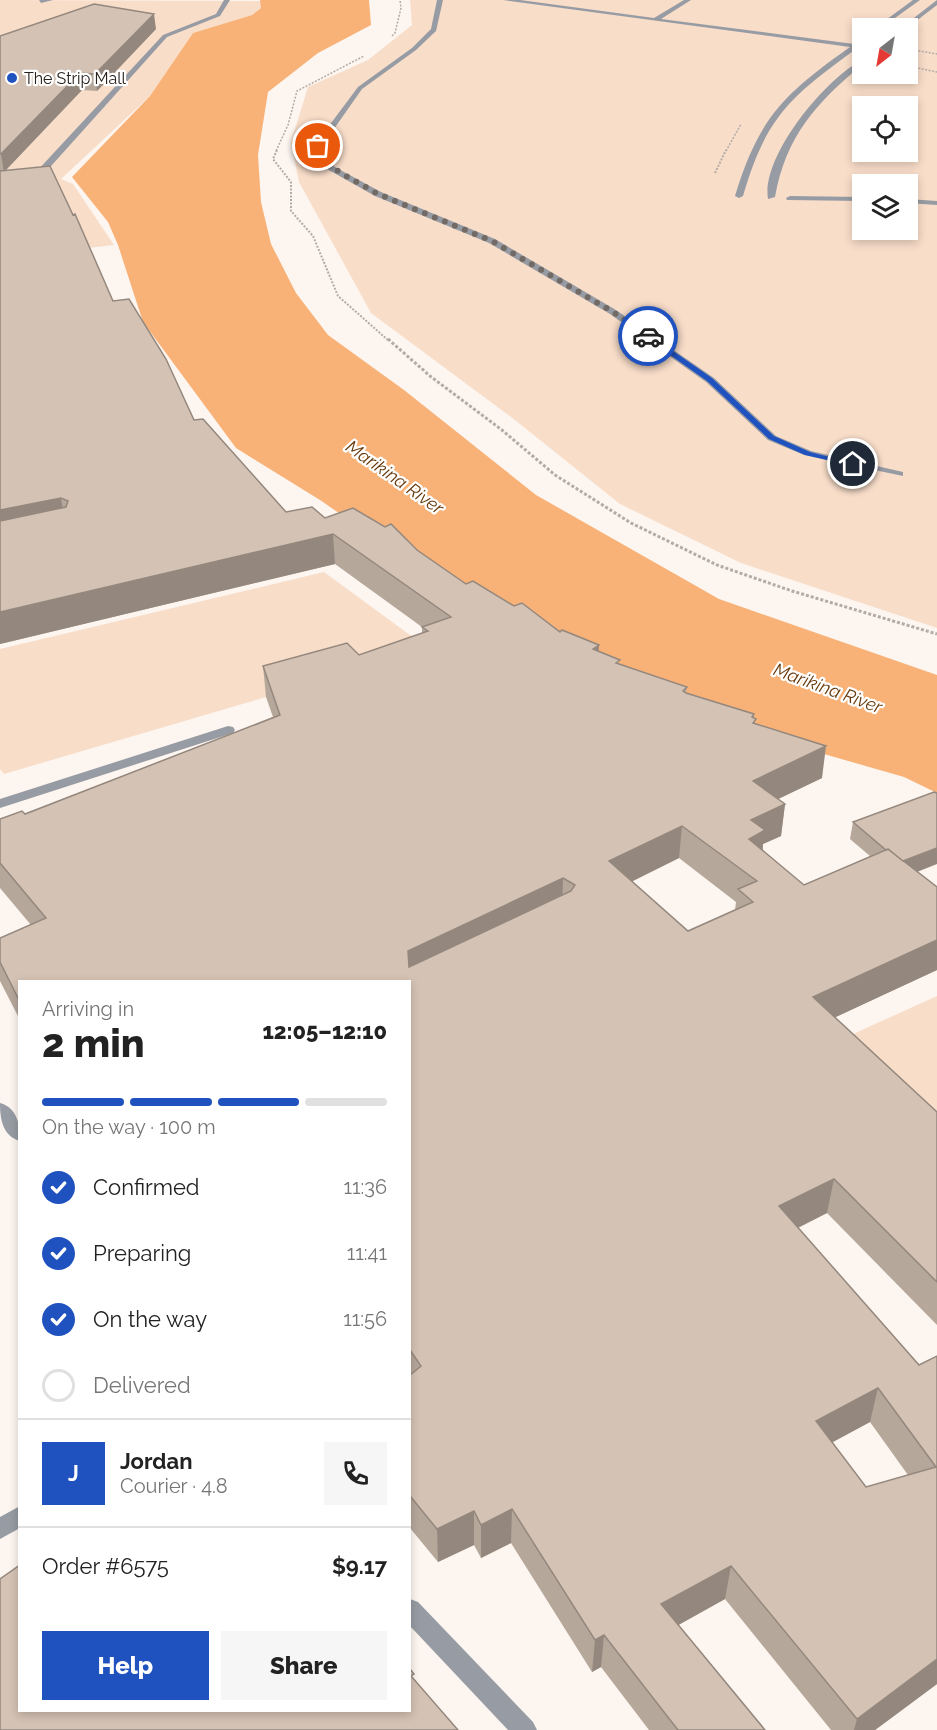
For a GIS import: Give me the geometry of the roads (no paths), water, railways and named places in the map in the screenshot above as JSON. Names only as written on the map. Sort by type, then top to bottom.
[{"type":"street","points":[[41,1],[50,0]]},
{"type":"street","points":[[0,182],[32,177],[40,173],[165,36],[218,15],[227,0]]},
{"type":"street","points":[[440,0],[434,30],[414,49],[360,88],[318,146],[330,166],[378,194],[492,241],[613,312],[710,380],[772,438],[808,453],[899,474]]},
{"type":"street","points":[[506,0],[852,45]]},
{"type":"street","points":[[656,19],[688,0]]},
{"type":"street","points":[[892,18],[917,0]]},
{"type":"street","points":[[917,18],[937,2]]},
{"type":"street","points":[[739,196],[748,162],[769,123],[788,99],[852,51]]},
{"type":"street","points":[[771,197],[774,172],[794,131],[829,88],[852,70]]},
{"type":"street","points":[[790,198],[852,200]]},
{"type":"street","points":[[918,202],[937,203]]},
{"type":"street","points":[[0,804],[228,730]]},
{"type":"street","points":[[0,1109],[18,1133]]},
{"type":"street","points":[[0,1529],[18,1517]]},
{"type":"street","points":[[411,1611],[525,1730]]},
{"type":"water","name":"Marikina River","points":[[260,0],[369,0],[371,25],[318,53],[268,92],[258,155],[261,202],[271,244],[296,293],[328,335],[404,390],[536,495],[719,599],[937,675],[937,793],[904,777],[796,746],[716,718],[391,549],[320,500],[236,448],[143,322],[118,245],[108,222],[72,177],[150,96],[193,33],[252,15],[261,8]]},
{"type":"place","name":"The Strip Mall","points":[[12,78]]}]
